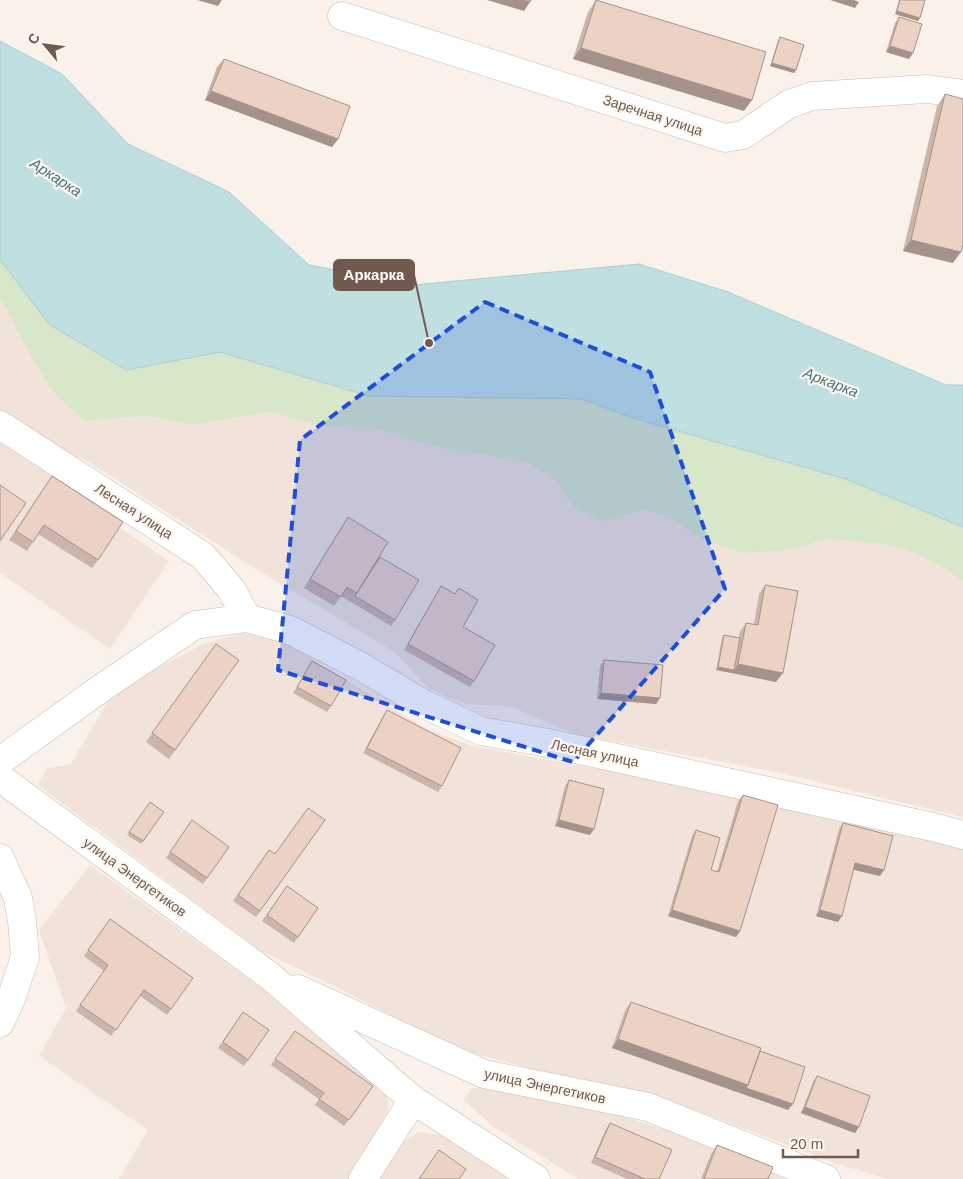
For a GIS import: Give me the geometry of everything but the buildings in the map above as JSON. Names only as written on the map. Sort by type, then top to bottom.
[{"type":"street","name":"Заречная улица","points":[[342,16],[725,138],[743,135],[789,104],[812,96],[927,89],[963,94]]},
{"type":"street","name":"Лесная улица","points":[[0,425],[203,556],[231,589],[247,618]]},
{"type":"street","name":"Лесная улица","points":[[0,761],[100,689],[195,625],[247,618],[290,630],[360,666],[424,704],[481,731],[567,747],[963,835]]},
{"type":"street","name":"улица Энергетиков","points":[[0,778],[270,976],[413,1100],[536,1179]]},
{"type":"street","points":[[0,858],[18,898],[25,957],[11,1000],[0,1023]]},
{"type":"street","name":"улица Энергетиков","points":[[270,976],[484,1074],[648,1107],[826,1179]]},
{"type":"street","points":[[363,1179],[413,1100]]},
{"type":"highlighted area","points":[[485,302],[650,372],[725,589],[573,762],[278,670],[300,440]]},
{"type":"shaded area","points":[[0,298],[38,369],[53,392],[85,421],[149,416],[189,425],[271,412],[324,427],[371,428],[458,453],[484,454],[529,464],[554,479],[575,508],[603,522],[644,509],[670,517],[704,540],[788,550],[828,539],[882,544],[905,549],[939,565],[963,581],[963,817],[776,772],[574,734],[512,707],[467,704],[446,697],[428,687],[394,652],[251,566],[79,456],[64,490],[169,561],[110,649],[0,573]]},
{"type":"shaded area","points":[[243,633],[281,640],[425,728],[472,746],[675,783],[838,817],[963,849],[963,1179],[888,1179],[835,1163],[679,1104],[622,1093],[454,1048],[340,989],[259,950],[38,785],[47,768],[71,764],[108,701],[146,674],[199,646]]},
{"type":"shaded area","points":[[90,865],[260,987],[387,1095],[388,1108],[373,1144],[348,1179],[119,1179],[148,1130],[39,1056],[66,1008],[39,930]]},
{"type":"shaded area","points":[[496,1087],[601,1110],[687,1136],[787,1179],[578,1179],[492,1126],[464,1100],[472,1088]]},
{"type":"shaded area","points":[[419,1132],[442,1135],[511,1179],[372,1179],[398,1144]]},
{"type":"green space","points":[[0,260],[50,325],[126,370],[220,352],[369,396],[582,399],[633,418],[846,479],[963,525],[963,581],[939,565],[905,549],[882,544],[828,539],[788,550],[743,553],[704,540],[670,517],[644,509],[603,522],[575,508],[554,479],[529,464],[484,454],[458,453],[371,428],[324,427],[271,412],[189,425],[149,416],[85,421],[53,392],[38,369],[0,298]]},
{"type":"water","points":[[0,41],[62,74],[128,144],[229,192],[309,265],[413,285],[639,264],[728,292],[946,385],[963,385],[963,527],[846,479],[633,418],[582,399],[369,396],[220,352],[126,370],[50,325],[0,260]]},
{"type":"place","name":"Аркарка","points":[[429,343]]}]
